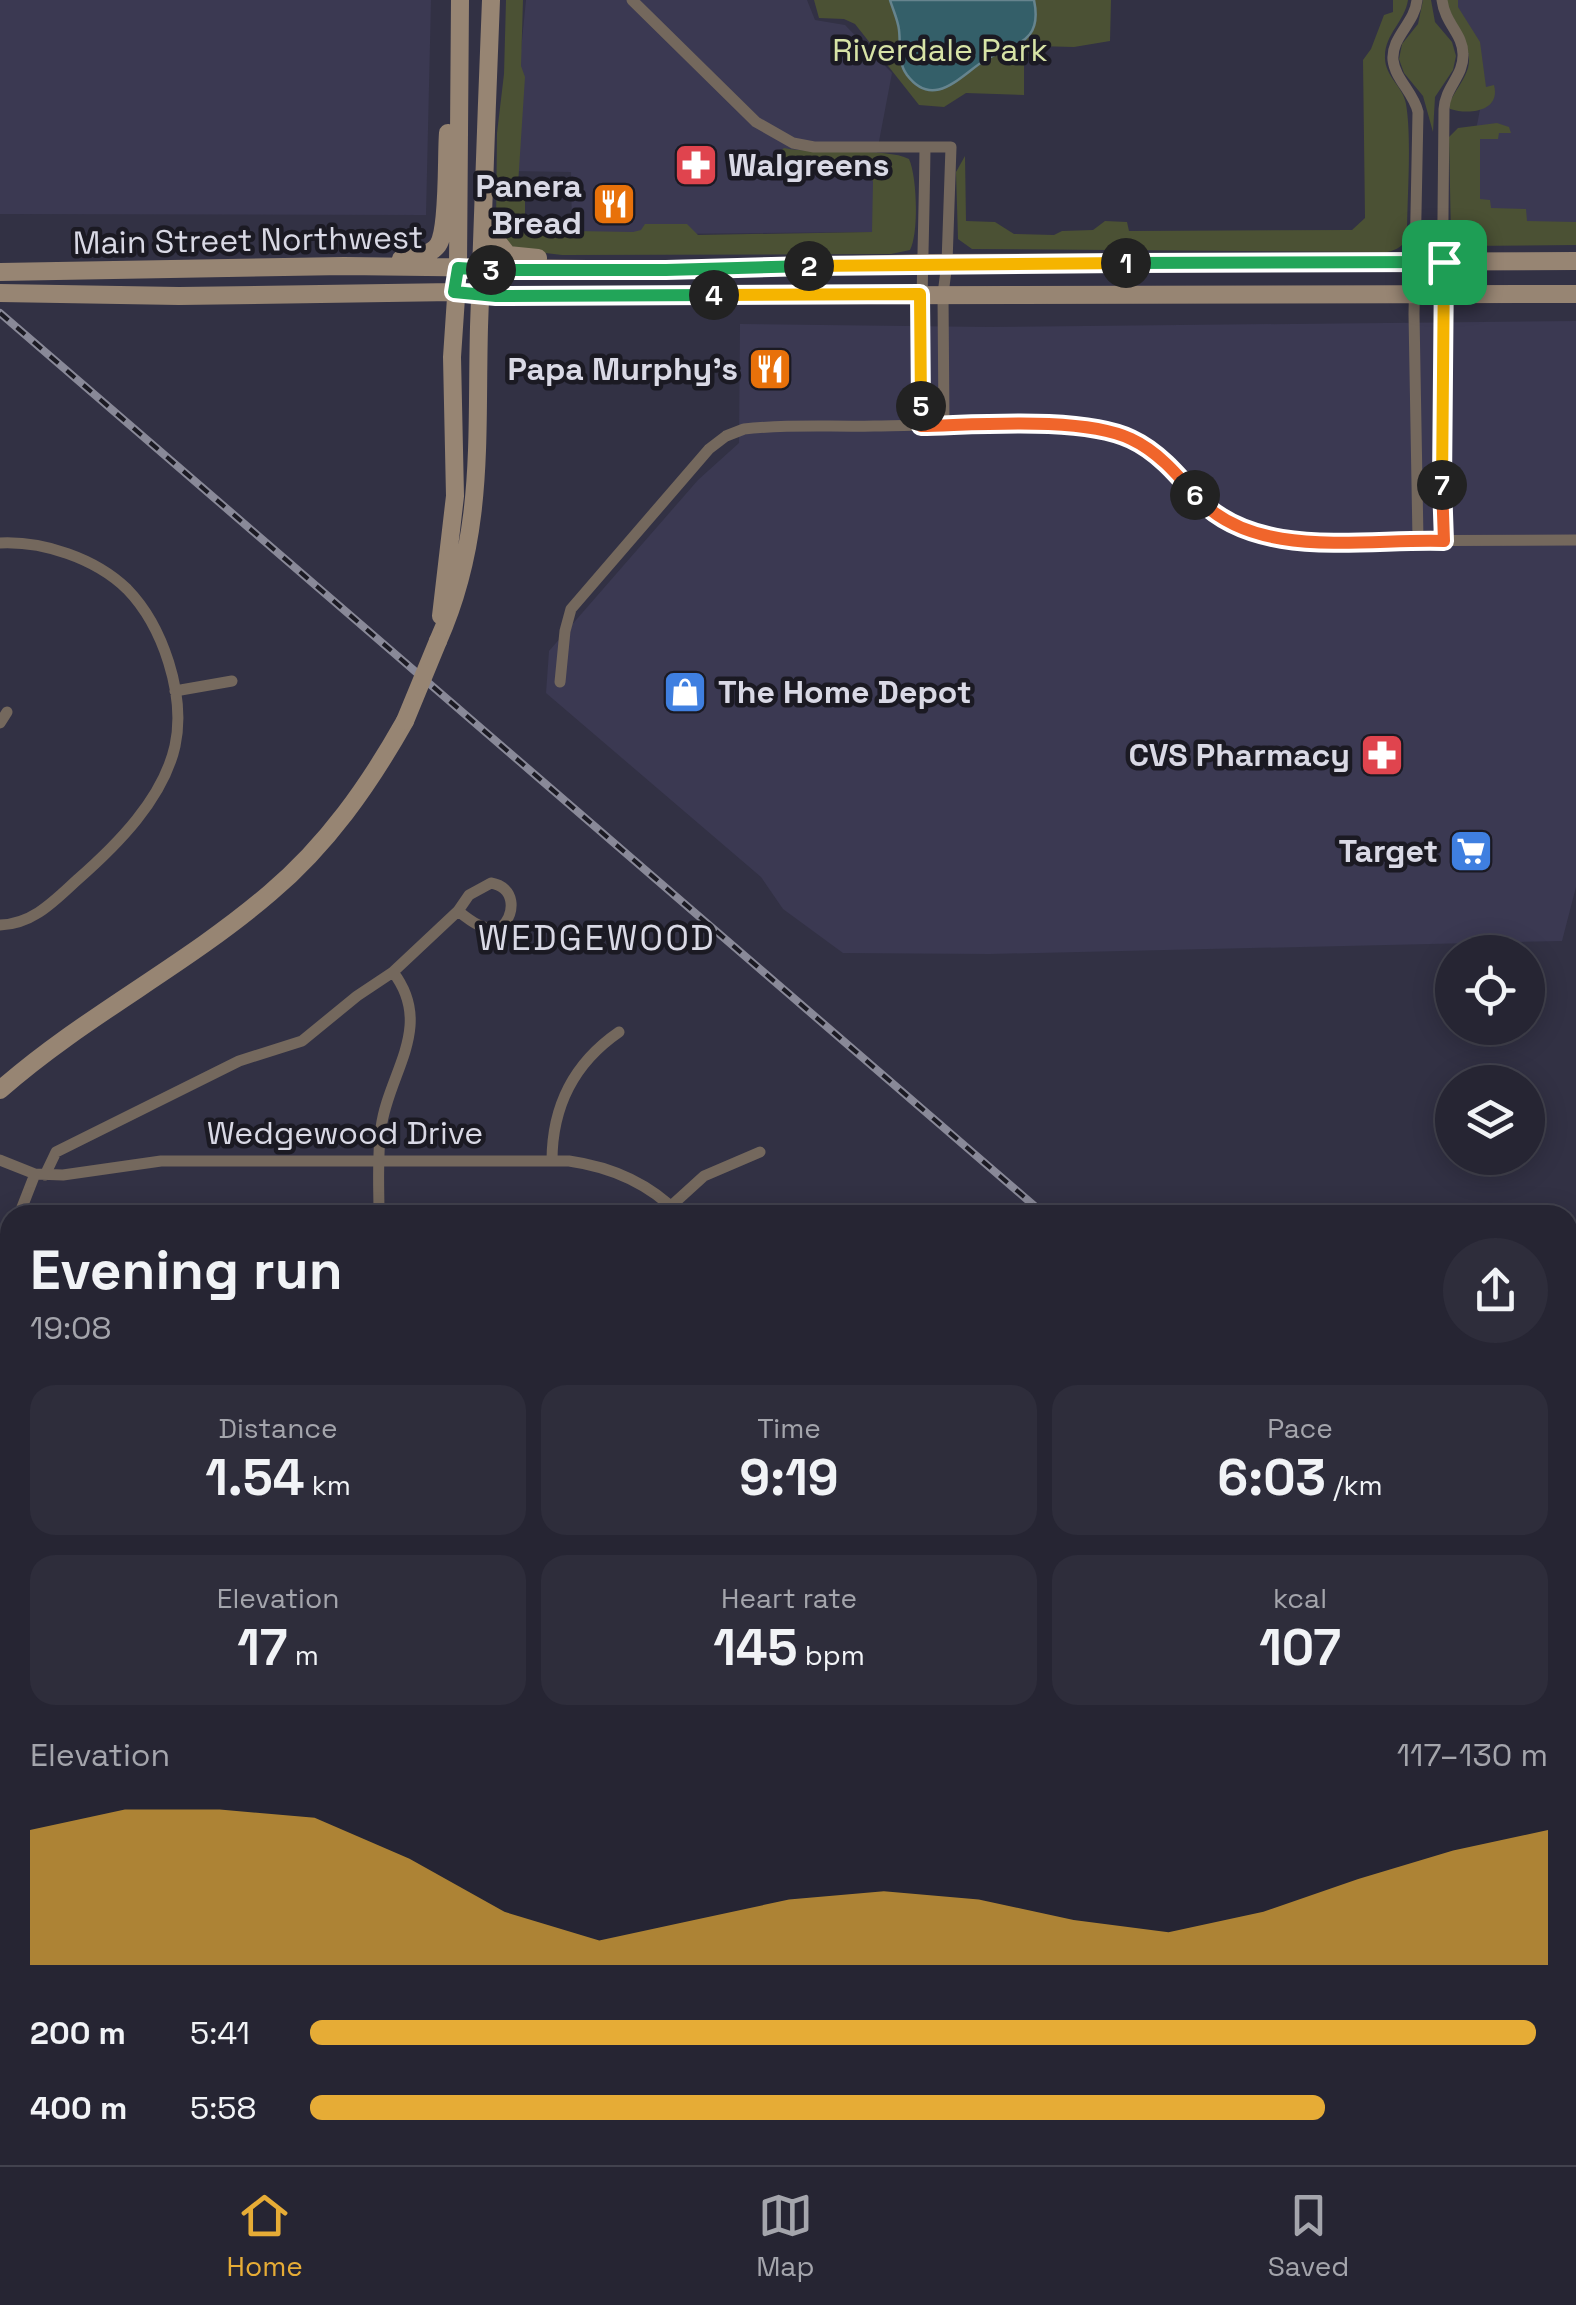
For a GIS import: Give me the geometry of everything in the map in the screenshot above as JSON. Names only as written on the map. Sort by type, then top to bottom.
[{"type":"main road","points":[[438,641],[454,526],[460,0]]},
{"type":"main road","points":[[0,1090],[38,1058],[235,922],[272,892],[337,824],[405,721],[456,600],[473,512],[478,466],[491,0]]},
{"type":"main road","points":[[374,267],[386,261],[424,255],[438,246],[444,227],[450,107],[458,78]]},
{"type":"main road","points":[[485,164],[493,236],[508,254],[516,258],[637,259],[666,270]]},
{"type":"main road","name":"Main Street Northwest","points":[[0,272],[1576,261]]},
{"type":"main road","name":"Main Street Northwest","points":[[0,293],[1576,294]]},
{"type":"street","points":[[632,0],[756,122],[793,143],[814,147],[951,146],[947,263],[942,294],[944,426]]},
{"type":"street","points":[[1416,0],[1415,15],[1395,44],[1392,57],[1418,112],[1418,540]]},
{"type":"street","points":[[1442,0],[1464,58],[1461,72],[1445,100],[1441,431],[1444,541]]},
{"type":"street","points":[[921,426],[925,147]]},
{"type":"street","points":[[560,682],[571,610],[718,441],[736,431],[754,428],[1060,426],[1106,430],[1155,454],[1205,506],[1260,536],[1291,541],[1576,540]]},
{"type":"street","points":[[0,543],[30,544],[70,555],[126,589],[152,624],[175,690],[177,724],[167,770],[130,828],[101,860],[32,918],[0,925]]},
{"type":"street","points":[[175,690],[232,682]]},
{"type":"street","points":[[24,1205],[56,1152],[240,1061],[302,1041],[393,972],[458,912],[469,894],[491,883],[500,884],[512,902],[511,917],[502,928],[490,930],[476,925],[458,912]]},
{"type":"street","points":[[379,1205],[385,1110],[407,1054],[410,1022],[407,997],[393,972]]},
{"type":"street","points":[[552,1161],[556,1115],[570,1082],[588,1056],[619,1032]]},
{"type":"street","points":[[679,1205],[704,1176],[760,1152]]},
{"type":"street","name":"Wedgewood Drive","points":[[0,1160],[40,1174],[83,1173],[161,1161],[585,1163],[643,1185],[669,1205]]},
{"type":"shaded area","points":[[0,0],[431,0],[426,215],[0,214]]},
{"type":"shaded area","points":[[526,0],[807,0],[815,20],[845,25],[892,73],[873,173],[873,232],[572,235],[571,172],[509,171]]},
{"type":"shaded area","points":[[890,0],[1034,0],[1036,14],[1030,33],[1017,45],[987,59],[948,86],[928,90],[917,85],[904,70]]},
{"type":"shaded area","points":[[1454,0],[1576,0],[1576,226],[1475,224],[1476,130],[1483,94],[1476,36],[1454,8]]},
{"type":"shaded area","points":[[1576,321],[1576,887],[1562,941],[1545,941],[1545,935],[1435,935],[1435,944],[990,954],[843,953],[783,909],[761,877],[546,693],[549,651],[698,480],[739,443],[740,324],[989,327]]},
{"type":"green space","points":[[506,0],[523,0],[521,66],[525,77],[518,185],[530,222],[565,223],[575,231],[633,232],[645,224],[687,224],[698,235],[872,232],[870,171],[785,170],[782,180],[776,175],[774,156],[784,148],[885,153],[909,159],[912,167],[916,218],[910,250],[891,254],[562,255],[512,249],[496,226],[497,133],[504,74]]},
{"type":"green space","name":"Riverdale Park","points":[[814,0],[1111,0],[1110,41],[1074,47],[1036,46],[1024,58],[1024,95],[966,93],[944,107],[919,105],[855,24],[844,19],[819,18]]},
{"type":"green space","points":[[1393,0],[1408,0],[1385,56],[1387,69],[1404,98],[1408,118],[1407,236],[1397,249],[972,249],[958,239],[956,172],[965,156],[966,221],[995,222],[1014,234],[1054,235],[1093,230],[1105,221],[1127,222],[1129,231],[1352,230],[1365,218],[1363,60],[1384,15],[1393,12]]},
{"type":"green space","points":[[1423,0],[1431,0],[1435,22],[1452,42],[1456,56],[1453,70],[1435,97],[1433,132],[1423,96],[1404,73],[1399,59],[1402,44],[1418,24]]},
{"type":"green space","points":[[1446,0],[1458,0],[1458,7],[1480,42],[1486,87],[1494,85],[1495,94],[1493,101],[1482,109],[1450,109],[1469,59]]},
{"type":"green space","points":[[1497,123],[1509,127],[1511,133],[1499,133],[1498,139],[1480,139],[1480,199],[1490,200],[1491,208],[1526,209],[1527,221],[1576,222],[1576,245],[1465,246],[1451,237],[1449,137],[1458,128]]},
{"type":"railway","points":[[0,313],[1033,1205]]},
{"type":"place","name":"Walgreens","points":[[696,165]]},
{"type":"place","name":"Panera Bread","points":[[614,204]]},
{"type":"place","name":"Papa Murphy's","points":[[770,369]]},
{"type":"place","name":"The Home Depot","points":[[685,692]]},
{"type":"place","name":"CVS Pharmacy","points":[[1382,755]]},
{"type":"place","name":"Target","points":[[1471,851]]},
{"type":"district","name":"WEDGEWOOD","points":[[597,938]]},
{"type":"route","points":[[1444,262],[1441,431],[1444,541],[1291,541],[1260,536],[1205,506],[1155,454],[1106,430],[1060,426],[921,426],[920,294],[481,296],[454,292],[458,268],[666,270],[925,263],[1444,262]]}]
